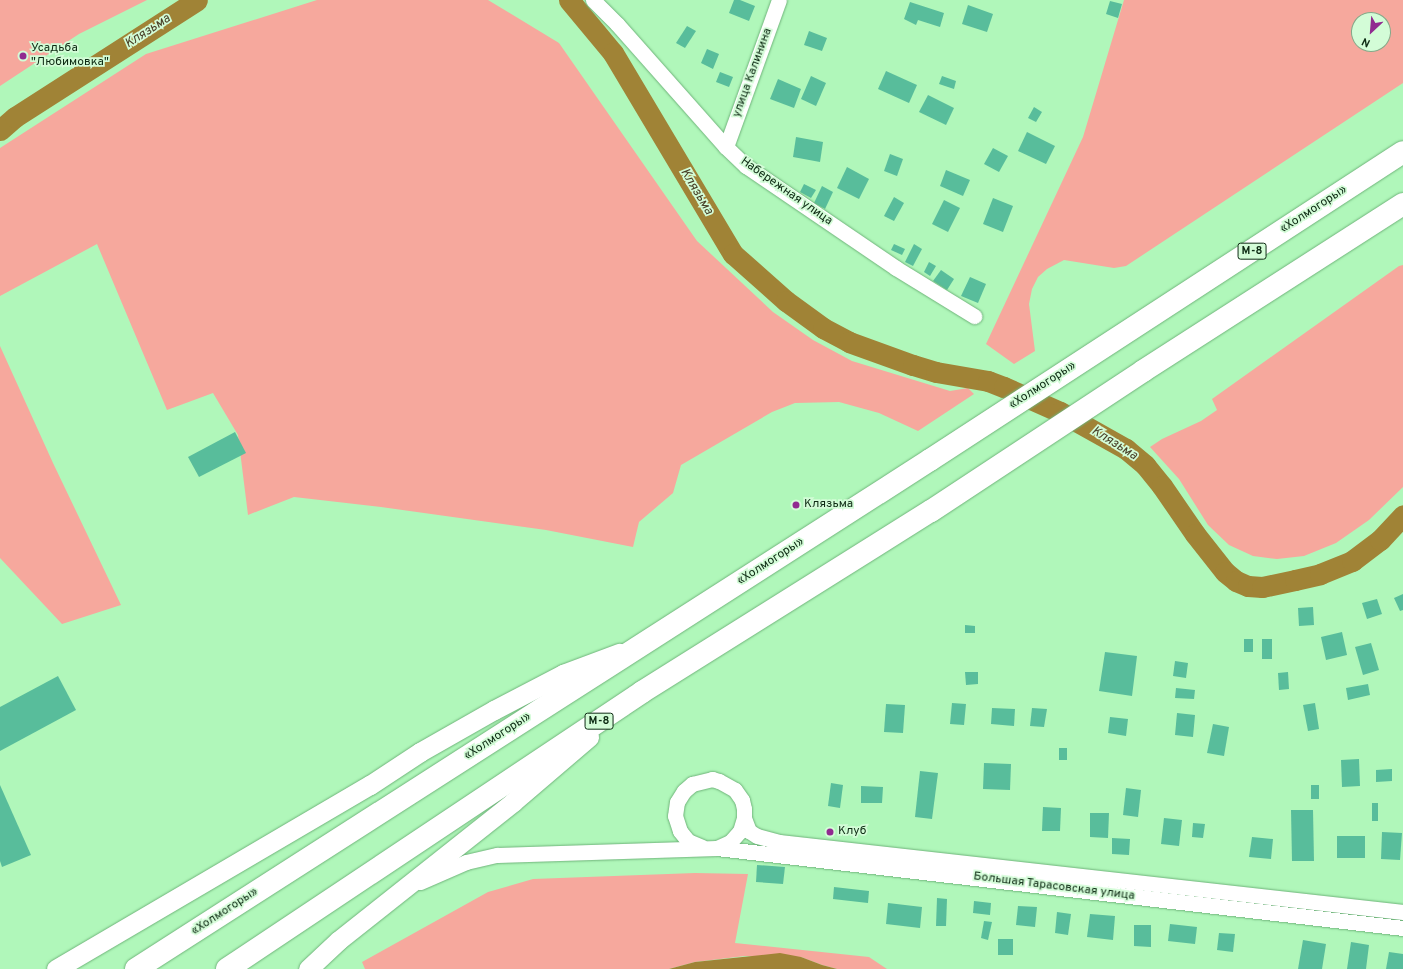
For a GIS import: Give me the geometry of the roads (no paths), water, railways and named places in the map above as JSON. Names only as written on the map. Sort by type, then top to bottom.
[{"type":"highway","name":"«Холмогоры»","points":[[136,969],[930,460],[1403,152]]},
{"type":"highway","name":"М-8","points":[[227,969],[642,692],[976,482],[1143,371],[1403,204]]},
{"type":"main road","points":[[56,969],[370,785],[420,752],[494,710],[563,674],[646,642]]},
{"type":"main road","points":[[308,969],[339,940],[406,889],[513,802],[642,692]]},
{"type":"street","name":"Набережная улица","points":[[593,0],[617,24],[726,147],[746,166],[896,268],[974,316]]},
{"type":"street","name":"улица Калинина","points":[[726,147],[779,0]]},
{"type":"street","points":[[406,889],[466,862],[497,855],[712,848],[724,845],[735,838],[740,831],[744,818],[742,800],[735,790],[727,784],[712,779],[692,784],[684,791],[677,802],[675,816],[680,831],[688,841],[712,848]]},
{"type":"street","name":"Большая Тарасовская улица","points":[[744,818],[749,831],[757,836],[779,842],[1403,912]]},
{"type":"street","name":"Большая Тарасовская улица","points":[[712,848],[1403,928]]},
{"type":"waterway","name":"Клязьма","points":[[0,130],[15,117],[197,0]]},
{"type":"waterway","name":"Клязьма","points":[[569,0],[613,53],[733,254],[786,301],[823,328],[849,342],[913,365],[936,372],[988,381],[1004,387],[1060,412],[1126,449],[1145,465],[1162,486],[1195,534],[1225,572],[1236,581],[1248,586],[1262,587],[1320,574],[1352,561],[1380,540],[1403,515]]},
{"type":"place","name":"Усадьба \"Любимовка\"","points":[[23,56]]},
{"type":"place","name":"Клязьма","points":[[796,505]]},
{"type":"place","name":"Клуб","points":[[830,832]]}]
